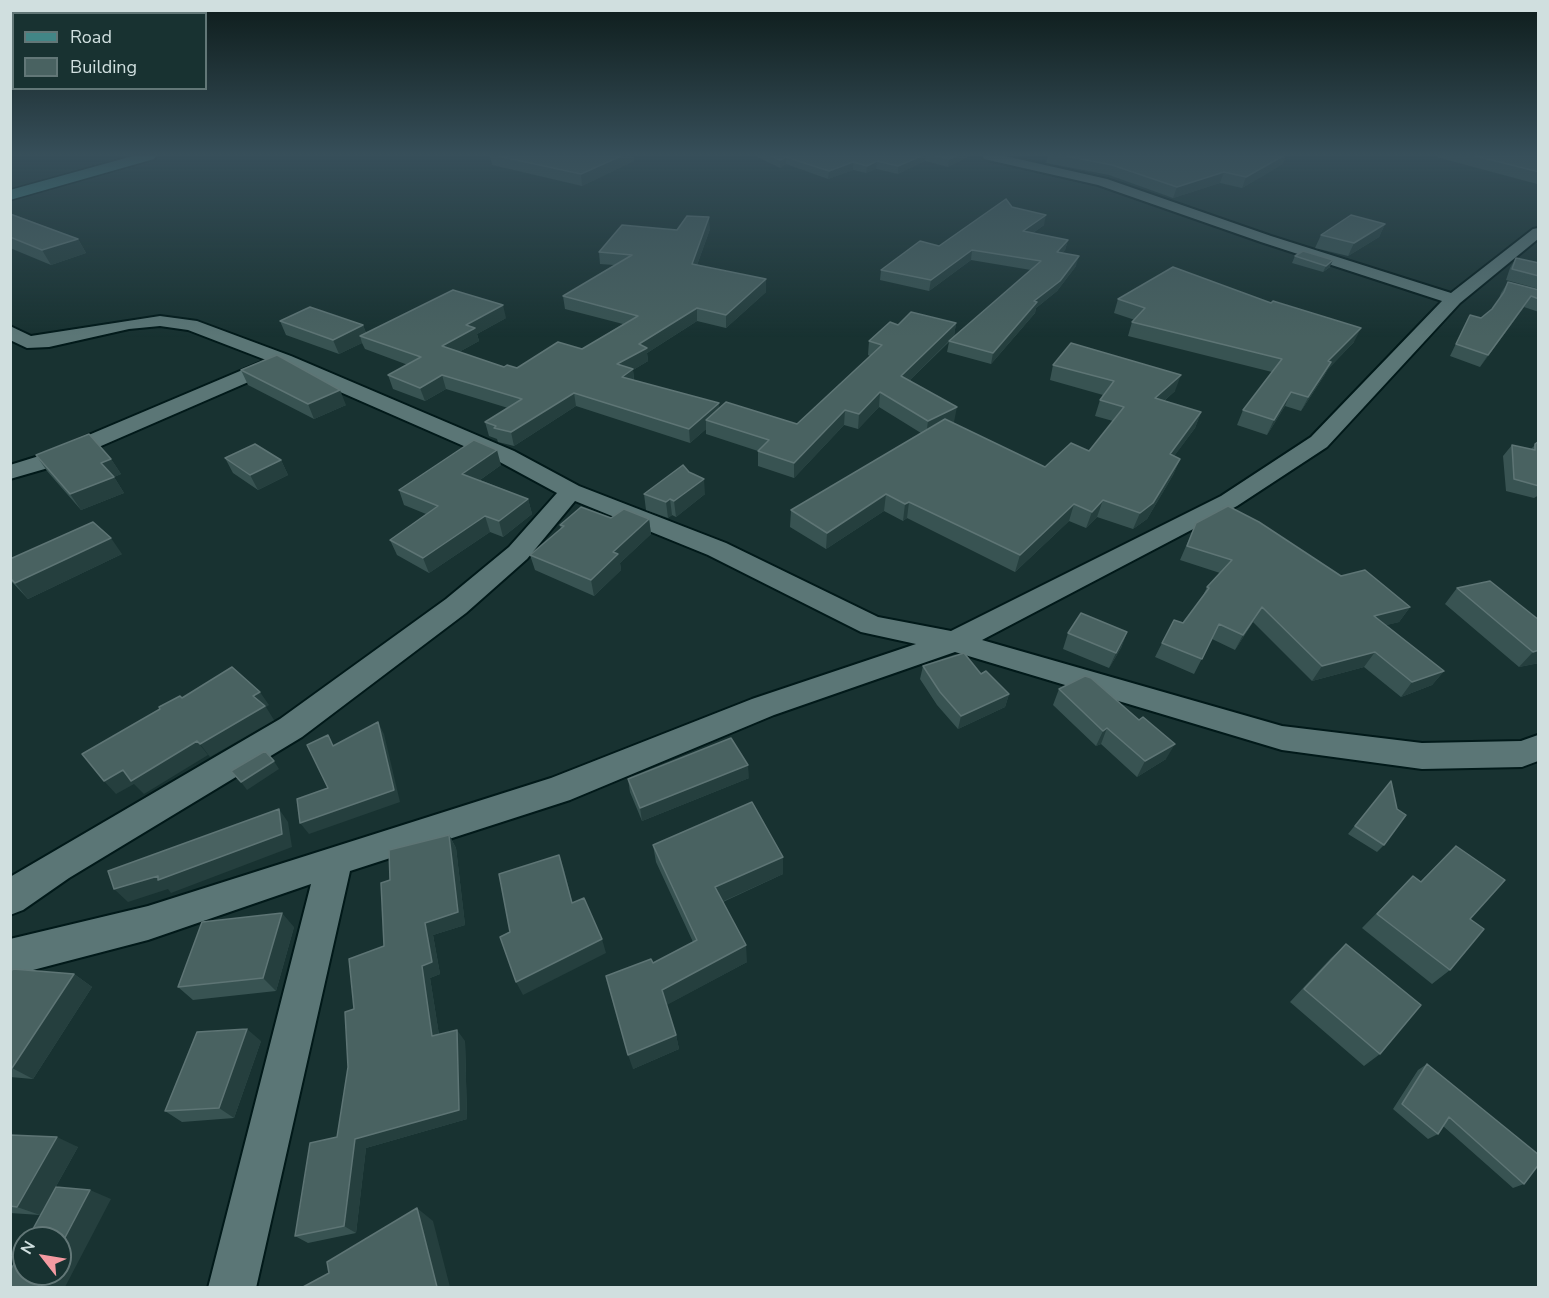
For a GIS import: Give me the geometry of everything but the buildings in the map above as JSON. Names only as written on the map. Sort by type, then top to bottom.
[{"type":"street","points":[[1201,217],[1454,299]]},
{"type":"street","points":[[10,958],[148,923],[335,860],[558,790],[763,707],[954,642],[1229,501],[1319,442],[1454,299],[1490,282],[1539,232]]},
{"type":"street","points":[[10,331],[27,342],[49,342],[129,324],[160,321],[191,325],[284,360],[506,456],[571,491],[717,549],[871,625],[954,642],[1282,738],[1422,756],[1522,754],[1539,748]]},
{"type":"street","points":[[10,472],[63,454],[284,360]]},
{"type":"street","points":[[10,898],[56,867],[291,728],[456,606],[518,553],[571,491]]},
{"type":"street","points":[[232,1287],[335,860]]}]
